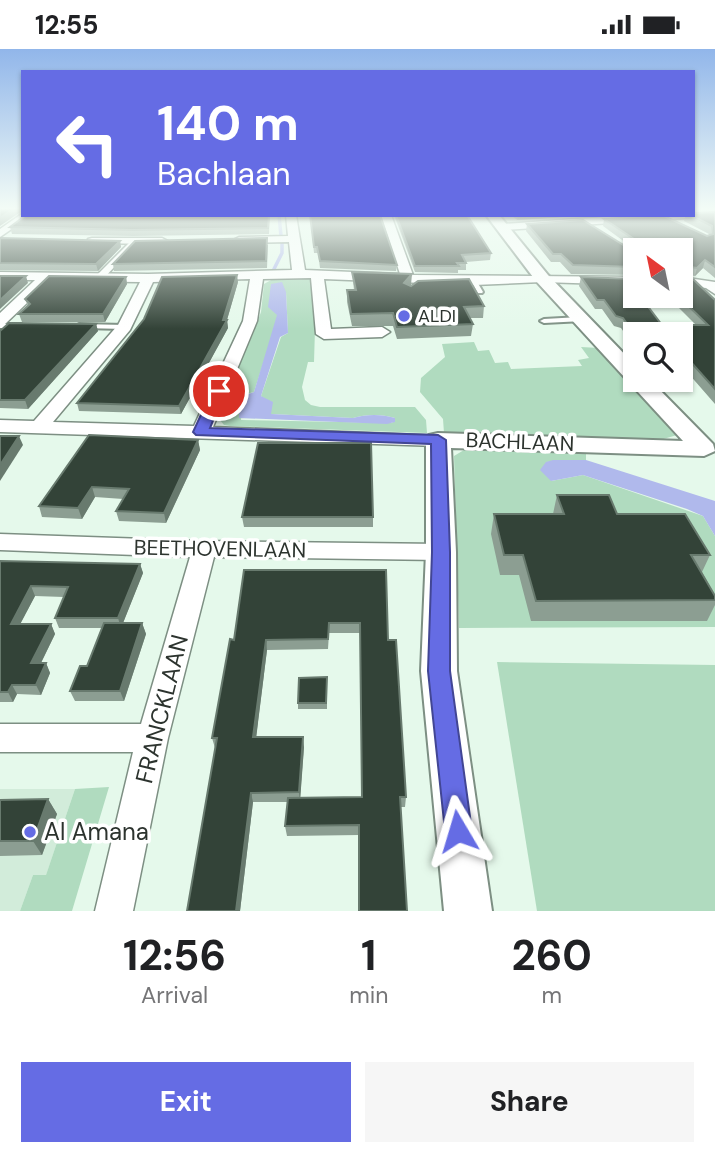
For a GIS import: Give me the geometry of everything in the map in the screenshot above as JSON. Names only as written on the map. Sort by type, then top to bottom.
[{"type":"street","points":[[99,278],[128,248]]},
{"type":"street","points":[[295,248],[299,274]]},
{"type":"street","points":[[398,248],[408,278]]},
{"type":"street","points":[[518,248],[542,278],[623,364]]},
{"type":"street","points":[[317,274],[324,334],[382,331]]},
{"type":"street","points":[[0,276],[148,278],[317,274],[408,278],[477,286],[542,278],[623,281]]},
{"type":"street","points":[[201,432],[250,321],[257,275]]},
{"type":"street","points":[[0,323],[46,277]]},
{"type":"street","points":[[38,428],[125,327],[148,278]]},
{"type":"street","points":[[693,283],[713,286]]},
{"type":"street","points":[[651,392],[710,449]]},
{"type":"street","name":"BACHLAAN","points":[[0,426],[710,449]]},
{"type":"street","points":[[438,440],[441,552],[439,671],[468,911]]},
{"type":"street","name":"BEETHOVENLAAN","points":[[0,542],[204,549],[441,552]]},
{"type":"street","name":"FRANCKLAAN","points":[[114,911],[152,738],[204,549]]},
{"type":"street","points":[[0,738],[152,738]]},
{"type":"lane","points":[[427,288],[477,286]]},
{"type":"lane","points":[[544,320],[580,319]]},
{"type":"lane","points":[[0,323],[28,326]]},
{"type":"lane","points":[[69,326],[125,327]]},
{"type":"shaded area","points":[[310,277],[315,329],[314,362],[308,362],[302,387],[305,400],[320,407],[415,407],[426,420],[427,433],[224,425],[216,415],[253,334],[261,312],[264,284],[273,279]],"holes":[[[286,292],[288,333],[281,337],[261,396],[271,414],[353,418],[379,415],[395,418],[392,423],[241,420],[242,395],[254,392]]]},
{"type":"shaded area","points":[[474,342],[478,351],[489,350],[495,363],[508,362],[511,369],[582,366],[578,360],[589,358],[581,347],[599,348],[623,373],[623,392],[642,392],[674,425],[677,435],[660,440],[444,433],[443,419],[420,392],[421,378],[445,357],[442,344]]},
{"type":"shaded area","points":[[469,447],[586,450],[586,460],[546,462],[551,481],[583,475],[703,516],[715,536],[715,627],[459,628],[454,456]]},
{"type":"shaded area","points":[[497,662],[715,665],[715,911],[537,911]]},
{"type":"shaded area","points":[[109,787],[72,911],[20,911],[33,875],[46,875],[75,789]]},
{"type":"shaded area","name":"Al Amana","points":[[0,789],[75,789],[46,875],[33,875],[20,911],[0,911]]},
{"type":"water","points":[[282,282],[286,292],[288,333],[280,337],[261,396],[273,402],[271,414],[353,418],[379,415],[395,418],[395,422],[387,424],[239,418],[240,397],[254,392],[277,315],[268,307],[271,284]]},
{"type":"water","points":[[586,460],[715,501],[715,536],[703,516],[687,509],[583,475],[551,481],[540,470],[546,462]]},
{"type":"building","points":[[0,248],[112,248],[96,264],[0,263]]},
{"type":"building","points":[[128,248],[267,248],[266,261],[113,264]]},
{"type":"building","points":[[317,248],[391,248],[397,265],[320,261]]},
{"type":"building","points":[[408,248],[488,248],[491,253],[462,255],[466,263],[457,263],[459,266],[415,266]]},
{"type":"building","points":[[548,248],[623,248],[623,267],[573,265],[561,254],[553,254]]},
{"type":"building","points":[[693,248],[715,248],[715,267],[705,260],[697,268],[693,267]]},
{"type":"building","points":[[352,272],[412,274],[404,283],[411,286],[418,281],[469,279],[484,306],[464,307],[473,324],[397,327],[393,313],[351,314],[347,290],[356,290]]},
{"type":"building","points":[[237,275],[223,320],[227,320],[179,406],[77,403],[144,319],[162,277]]},
{"type":"building","points":[[0,276],[26,276],[0,300]]},
{"type":"building","points":[[49,276],[126,277],[103,314],[19,314],[30,304],[25,299]]},
{"type":"building","points":[[581,277],[623,279],[623,308],[649,308],[660,322],[626,322],[616,316],[604,300],[597,300]]},
{"type":"building","points":[[693,280],[715,300],[715,389],[693,364],[693,325],[708,325],[690,308],[693,308]]},
{"type":"building","points":[[9,323],[96,324],[25,400],[0,400],[0,331]]},
{"type":"building","points":[[89,435],[198,440],[164,513],[116,511],[129,489],[92,487],[78,508],[39,506]]},
{"type":"building","points":[[0,436],[19,436],[0,465]]},
{"type":"building","points":[[258,443],[371,443],[373,517],[242,517]]},
{"type":"building","points":[[557,495],[609,495],[617,514],[685,514],[710,555],[691,555],[715,600],[536,601],[523,555],[504,555],[494,514],[564,514]]},
{"type":"building","points":[[0,561],[140,564],[118,618],[55,618],[68,587],[31,586],[11,624],[51,624],[31,663],[46,663],[36,685],[12,685],[8,692],[0,692]]},
{"type":"building","points":[[244,570],[386,570],[388,640],[396,640],[406,797],[400,797],[407,911],[359,911],[359,825],[285,826],[288,798],[362,797],[360,623],[329,623],[328,639],[266,640],[253,737],[303,737],[299,792],[251,793],[236,911],[187,911],[217,738],[212,738],[230,639],[234,640]]},
{"type":"building","points":[[104,623],[142,623],[120,691],[70,691],[80,666],[87,666]]},
{"type":"building","points":[[327,677],[326,703],[298,703],[299,678]]},
{"type":"building","points":[[48,799],[33,841],[0,841],[0,800]]},
{"type":"waterway","points":[[274,269],[282,248]]},
{"type":"place","name":"ALDI","points":[[404,316]]},
{"type":"place","name":"Al Amana","points":[[30,832]]},
{"type":"route","points":[[219,391],[201,432],[438,440],[441,552],[439,671],[458,831]]}]
